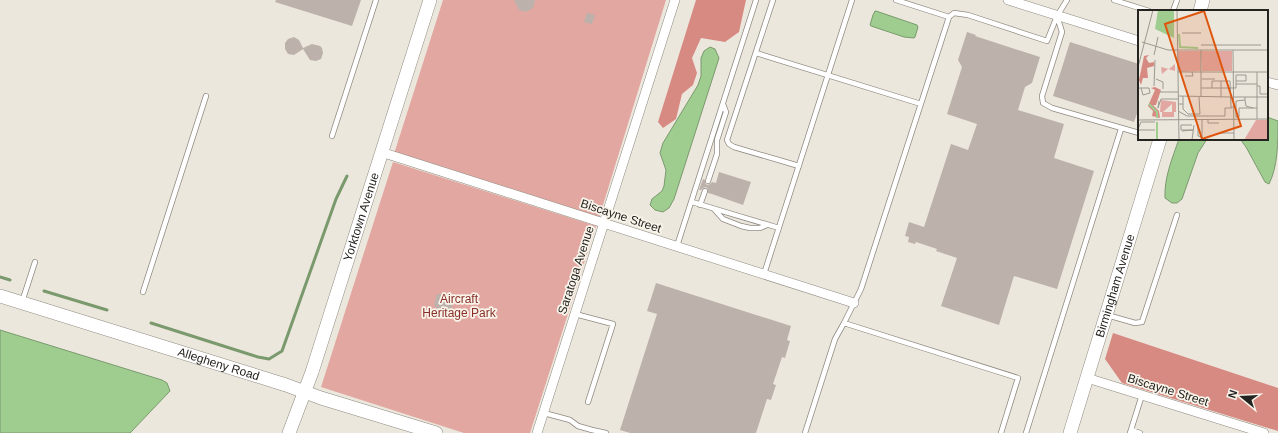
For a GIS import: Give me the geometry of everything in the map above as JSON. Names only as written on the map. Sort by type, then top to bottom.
[{"type":"main road","name":"Yorktown Avenue","points":[[289,433],[305,392],[430,0]]},
{"type":"main road","points":[[1200,10],[1203,0]]},
{"type":"main road","name":"Birmingham Avenue","points":[[1070,433],[1160,140]]},
{"type":"main road","name":"Allegheny Road","points":[[0,296],[436,433]]},
{"type":"street","name":"Saratoga Avenue","points":[[537,433],[675,0]]},
{"type":"street","points":[[1008,0],[1138,41]]},
{"type":"street","points":[[1268,82],[1278,85]]},
{"type":"street","name":"Biscayne Street","points":[[382,152],[854,303]]},
{"type":"street","name":"Biscayne Street","points":[[1087,378],[1262,433]]},
{"type":"lane","points":[[332,136],[376,0]]},
{"type":"lane","points":[[677,246],[756,0]]},
{"type":"lane","points":[[773,0],[727,140],[729,144],[734,147],[799,166]]},
{"type":"lane","points":[[764,274],[852,0]]},
{"type":"lane","points":[[896,0],[949,17]]},
{"type":"lane","points":[[805,433],[834,339],[861,289],[949,17],[954,13],[968,15],[1047,41],[1067,0]]},
{"type":"lane","points":[[1114,0],[1146,10]]},
{"type":"lane","points":[[1174,10],[1177,0]]},
{"type":"lane","points":[[1058,16],[1062,32],[1042,96],[1043,103],[1052,108],[1138,133]]},
{"type":"lane","points":[[756,53],[921,104]]},
{"type":"lane","points":[[143,292],[206,96]]},
{"type":"lane","points":[[708,181],[717,154],[717,140],[726,112],[723,104]]},
{"type":"lane","points":[[1026,433],[1121,129]]},
{"type":"lane","points":[[700,205],[705,191]]},
{"type":"lane","points":[[692,202],[779,228]]},
{"type":"lane","points":[[713,209],[723,219],[741,226],[760,228],[767,225]]},
{"type":"lane","points":[[1107,314],[1135,323],[1142,322],[1177,215]]},
{"type":"lane","points":[[22,303],[35,262]]},
{"type":"lane","points":[[575,314],[613,324],[588,402]]},
{"type":"lane","points":[[844,323],[1018,378],[1001,433]]},
{"type":"lane","points":[[1140,433],[1130,432],[1142,395]]},
{"type":"lane","points":[[544,413],[570,420],[578,426],[606,433]]},
{"type":"green space","points":[[443,0],[666,0],[599,218],[394,154]]},
{"type":"green space","name":"Aircraft Heritage Park","points":[[393,162],[596,226],[530,433],[464,433],[321,387]]},
{"type":"shaded area","points":[[696,0],[746,0],[739,32],[725,42],[701,38],[692,58],[697,73],[693,85],[682,94],[676,119],[663,128],[658,122]]},
{"type":"shaded area","points":[[875,11],[917,25],[918,27],[915,37],[904,37],[871,26],[870,25]]},
{"type":"shaded area","points":[[710,47],[715,49],[719,58],[674,199],[669,208],[663,212],[655,210],[650,205],[652,199],[662,191],[666,170],[660,153],[663,143],[698,85],[701,76],[701,58],[704,51]]},
{"type":"shaded area","points":[[1268,117],[1278,121],[1276,162],[1269,184],[1265,182],[1241,140],[1268,140]]},
{"type":"shaded area","points":[[1179,140],[1206,140],[1198,153],[1182,199],[1177,203],[1172,203],[1165,198],[1169,168]]},
{"type":"shaded area","points":[[0,330],[162,380],[167,383],[170,391],[130,433],[0,433]]},
{"type":"shaded area","points":[[1113,333],[1278,388],[1278,431],[1122,383],[1105,359]]},
{"type":"building","points":[[276,0],[361,0],[352,26],[275,2]]},
{"type":"building","points":[[514,0],[535,0],[533,8],[526,12],[519,10]]},
{"type":"building","points":[[587,13],[595,15],[592,24],[584,22]]},
{"type":"building","points":[[967,32],[1040,57],[1032,83],[1025,87],[1018,110],[1064,124],[1054,158],[1094,171],[1057,289],[1014,276],[999,325],[941,306],[957,258],[916,242],[915,244],[908,242],[909,237],[905,236],[909,222],[924,227],[951,144],[968,150],[977,124],[947,114],[962,67],[958,60]]},
{"type":"building","points":[[294,37],[299,40],[303,48],[312,44],[320,46],[323,53],[321,59],[316,61],[310,60],[303,49],[294,55],[288,54],[285,49],[285,43],[288,39]]},
{"type":"building","points":[[1070,42],[1138,64],[1138,111],[1134,122],[1053,96]]},
{"type":"building","points":[[719,172],[751,182],[743,205],[708,193],[708,189],[706,187],[699,190],[703,179],[707,185],[712,182],[716,183]]},
{"type":"building","points":[[656,283],[791,326],[787,340],[790,341],[785,358],[782,357],[773,384],[776,385],[771,400],[767,399],[756,433],[630,433],[620,430],[657,314],[647,311]]},
{"type":"building","points":[[437,294],[447,294],[454,300],[451,311],[440,313],[434,305]]},
{"type":"waterway","points":[[151,323],[258,357],[269,359],[282,351],[336,199],[347,176]]},
{"type":"waterway","points":[[0,277],[10,280]]},
{"type":"waterway","points":[[44,291],[107,310]]}]
